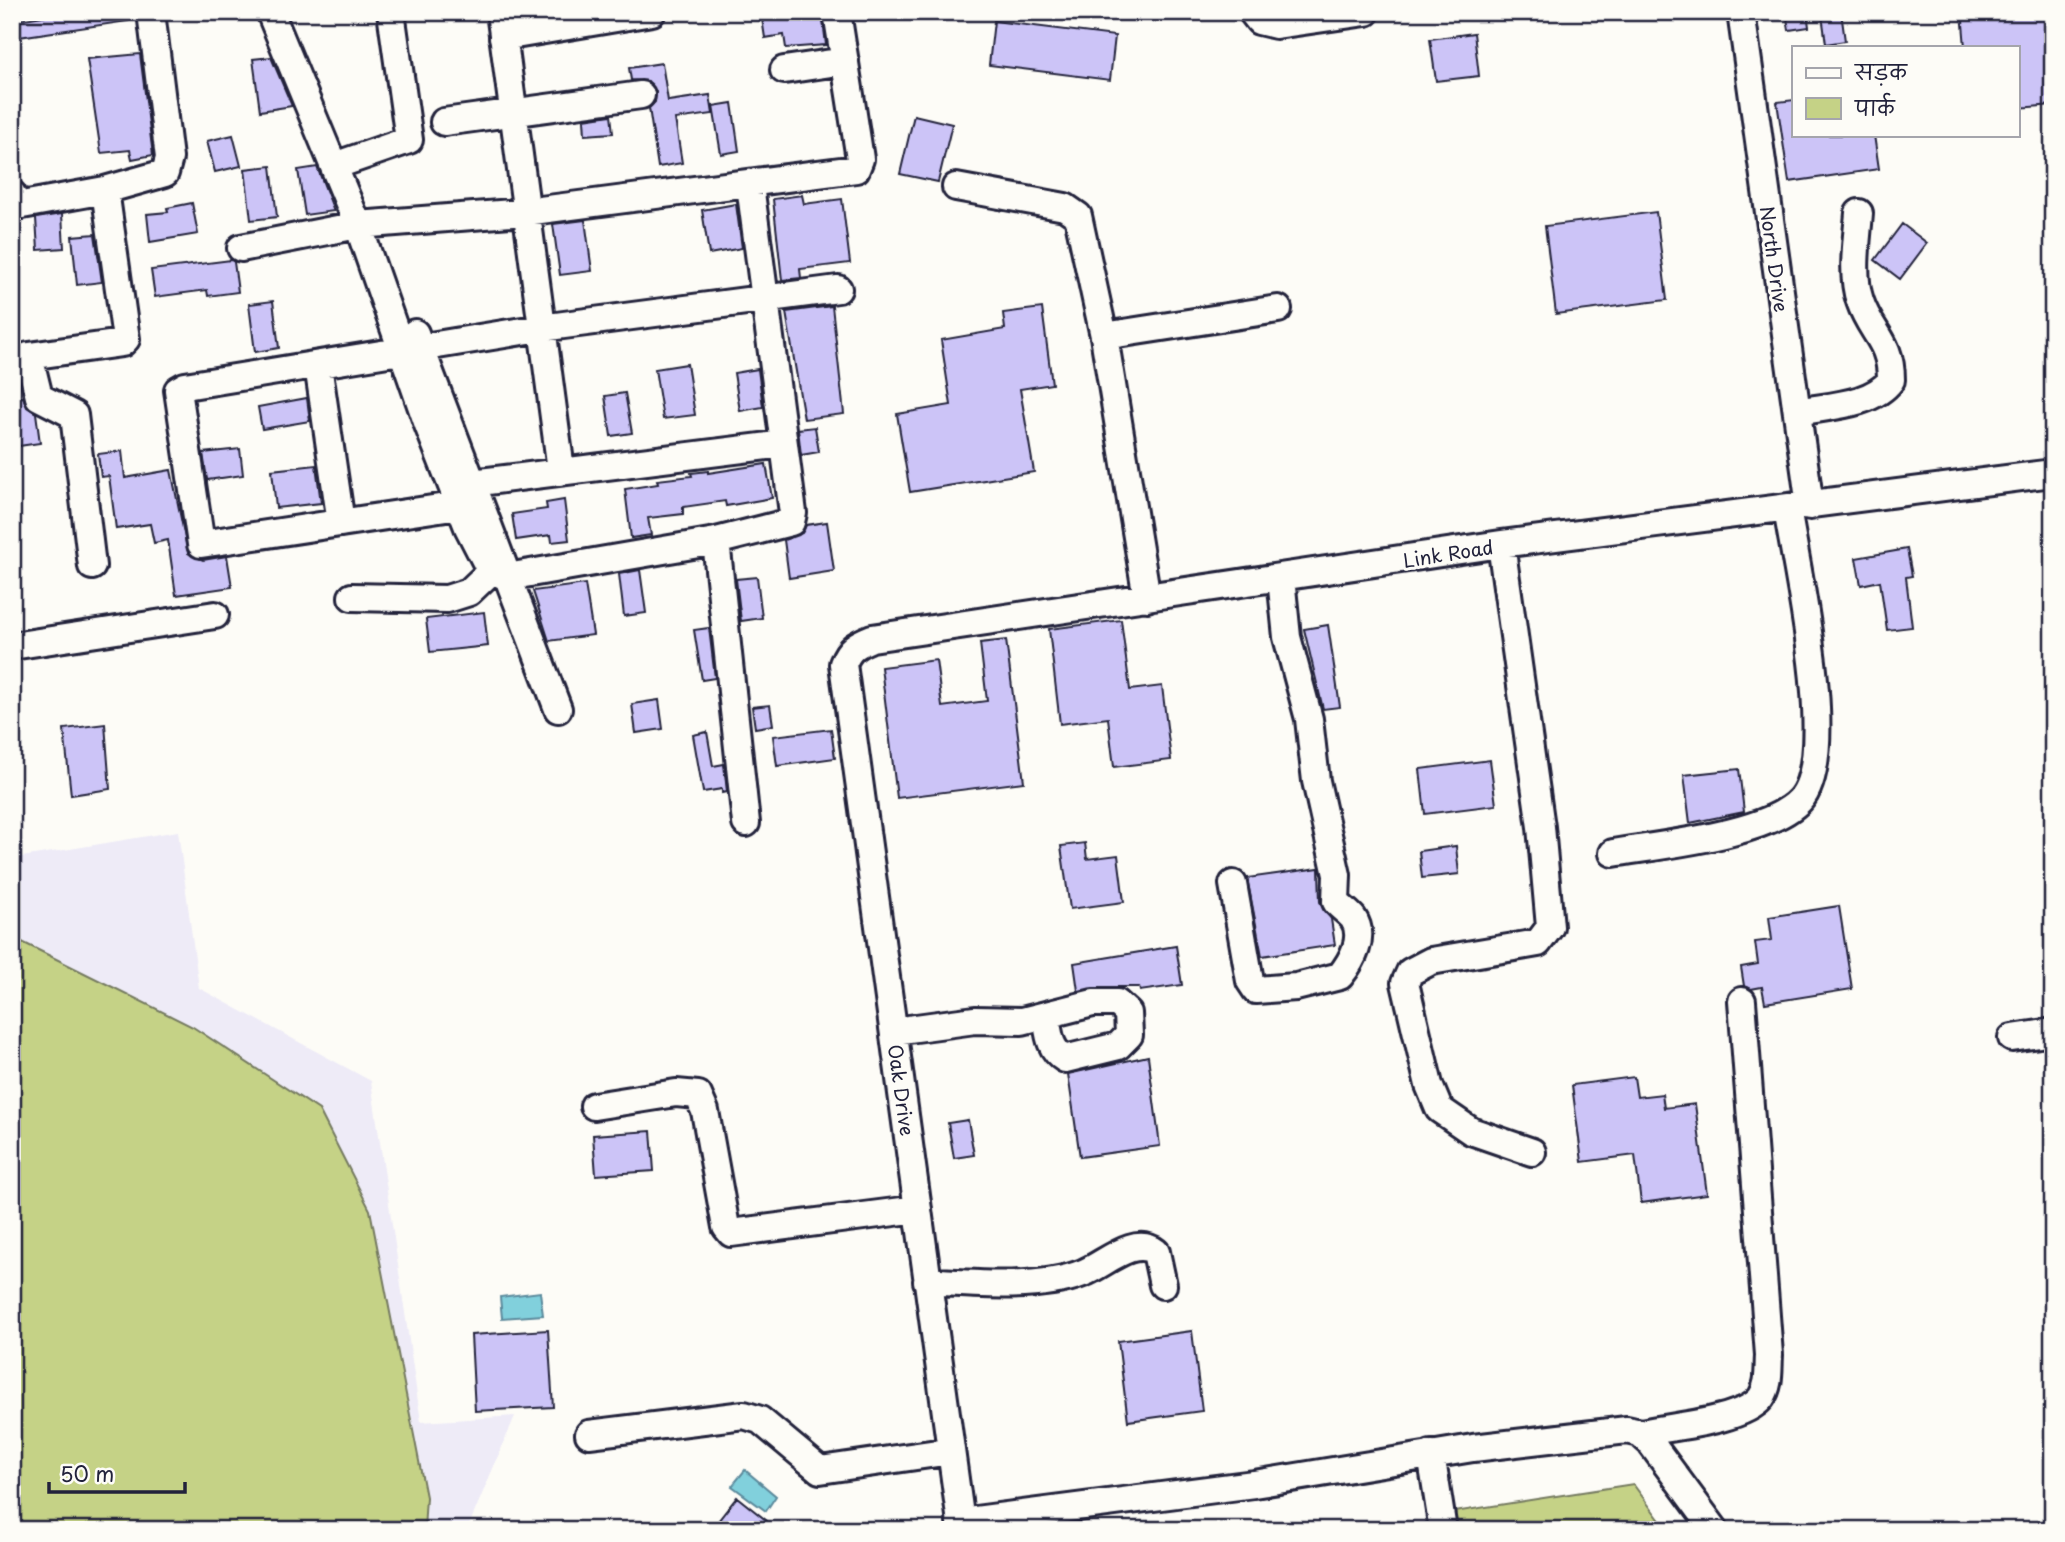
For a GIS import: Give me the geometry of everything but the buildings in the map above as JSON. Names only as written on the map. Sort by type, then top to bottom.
[{"type":"street","points":[[12,194],[14,201],[22,205],[159,177],[168,166],[151,12]]},
{"type":"street","points":[[270,12],[342,164]]},
{"type":"street","points":[[290,12],[342,164],[411,350],[500,573],[558,709]]},
{"type":"street","points":[[342,164],[409,140],[391,12]]},
{"type":"street","points":[[561,470],[502,24],[652,12]]},
{"type":"street","points":[[241,248],[366,224],[525,212],[750,185],[859,167],[836,12]]},
{"type":"street","points":[[1252,12],[1259,21],[1276,25],[1366,12]]},
{"type":"street","name":"North Drive","points":[[1613,853],[1725,833],[1766,821],[1800,800],[1816,765],[1818,723],[1798,507],[1797,412],[1741,12]]},
{"type":"street","points":[[784,70],[845,61]]},
{"type":"street","points":[[444,122],[641,95]]},
{"type":"street","points":[[352,597],[447,599],[469,592],[500,573],[716,541],[791,522],[793,513],[750,185]]},
{"type":"street","points":[[956,187],[1065,207],[1078,216],[1104,336],[1147,598]]},
{"type":"street","points":[[92,566],[74,415],[39,397],[21,357],[122,342],[126,339],[105,190]]},
{"type":"street","points":[[1797,412],[1866,398],[1883,391],[1891,380],[1887,346],[1867,316],[1857,291],[1858,213]]},
{"type":"street","points":[[784,444],[561,470],[470,497],[341,523],[200,543],[177,395],[185,386],[541,328],[838,289]]},
{"type":"street","points":[[1104,336],[1278,309]]},
{"type":"street","points":[[318,365],[341,523]]},
{"type":"street","name":"Link Road","points":[[847,652],[857,643],[872,638],[1501,544],[2053,473]]},
{"type":"street","points":[[716,541],[746,823]]},
{"type":"street","points":[[1501,544],[1541,827],[1550,927],[1538,943],[1431,961],[1410,972],[1405,983],[1429,1085],[1439,1108],[1471,1131],[1532,1152]]},
{"type":"street","points":[[1233,884],[1250,981],[1256,990],[1296,987],[1340,976],[1353,956],[1358,934],[1353,919],[1336,902],[1337,874],[1325,828],[1309,719],[1287,637],[1281,578]]},
{"type":"street","points":[[12,646],[215,615]]},
{"type":"street","name":"Oak Drive","points":[[847,652],[843,664],[961,1526]]},
{"type":"street","points":[[961,1526],[1605,1430],[1640,1433],[1732,1415],[1760,1399],[1768,1385],[1769,1355],[1742,1001]]},
{"type":"street","points":[[894,1031],[953,1022],[1022,1021],[1046,1016]]},
{"type":"street","points":[[2012,1038],[2053,1032]]},
{"type":"street","points":[[594,1106],[676,1093],[698,1095],[705,1111],[726,1227],[731,1233],[918,1209]]},
{"type":"street","points":[[928,1280],[1001,1285],[1073,1276],[1118,1254],[1142,1247],[1157,1252],[1163,1285]]},
{"type":"street","points":[[589,1434],[744,1415],[760,1420],[820,1470],[951,1451]]},
{"type":"street","points":[[1640,1433],[1650,1442],[1715,1530]]},
{"type":"street","points":[[1432,1454],[1443,1530]]},
{"type":"shaded area","points":[[178,831],[199,988],[371,1081],[421,1422],[515,1416],[467,1530],[12,1530],[12,839],[16,858]]},
{"type":"green space","points":[[12,937],[193,1027],[319,1110],[370,1210],[426,1497],[424,1530],[12,1530]]},
{"type":"green space","points":[[1633,1484],[1667,1530],[1457,1530],[1454,1512]]},
{"type":"water","points":[[540,1292],[543,1315],[502,1318],[500,1297]]},
{"type":"water","points":[[745,1470],[776,1496],[766,1511],[732,1486]]}]
